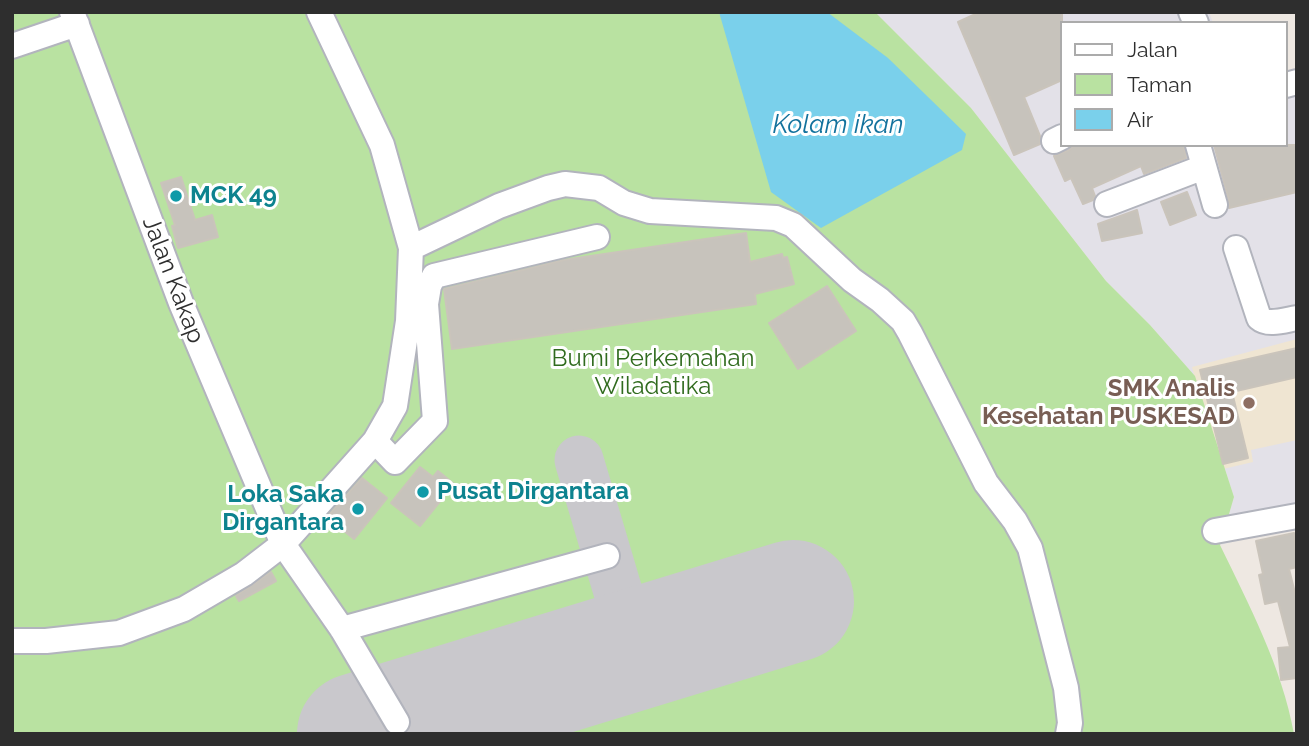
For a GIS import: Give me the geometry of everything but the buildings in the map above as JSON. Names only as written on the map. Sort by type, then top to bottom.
[{"type":"street","points":[[12,641],[46,641],[120,633],[184,609],[244,574],[283,544],[375,441],[395,406],[408,321],[411,248],[382,145],[319,12]]},
{"type":"street","points":[[12,46],[74,18]]},
{"type":"street","name":"Jalan Kakap","points":[[74,18],[181,303],[283,544],[342,629],[397,722]]},
{"type":"street","points":[[1107,204],[1201,156],[1215,205]]},
{"type":"street","points":[[411,248],[499,206],[565,184],[599,188],[624,203],[650,211],[739,214],[776,218],[793,225],[852,280],[903,321],[986,483],[1024,536],[1038,574],[1064,676],[1070,723],[1068,734]]},
{"type":"street","points":[[375,441],[395,462],[435,421],[426,304],[434,276],[597,237]]},
{"type":"street","points":[[1236,248],[1259,318],[1263,322],[1297,318]]},
{"type":"street","points":[[1215,531],[1297,516]]},
{"type":"street","points":[[342,629],[607,556]]},
{"type":"shaded area","points":[[875,12],[1209,12],[1212,21],[1060,21],[1060,147],[1288,147],[1288,74],[1297,72],[1297,525],[1220,545],[1234,497],[1195,376],[1106,281],[971,108]]},
{"type":"shaded area","name":"SMK Analis Kesehatan PUSKESAD","points":[[1297,339],[1297,440],[1251,450],[1253,462],[1219,470],[1192,367]]},
{"type":"green space","name":"Bumi Perkemahan Wiladatika","points":[[12,12],[875,12],[971,108],[1106,281],[1195,376],[1234,497],[1220,545],[1273,661],[1289,709],[1294,734],[12,734]]},
{"type":"water","name":"Kolam ikan","points":[[719,12],[827,12],[888,58],[966,134],[962,150],[821,228],[771,192]]},
{"type":"taxiway","points":[[579,460],[635,649]]},
{"type":"runway","points":[[358,734],[793,601]]},
{"type":"place","name":"MCK 49","points":[[176,196]]},
{"type":"place","name":"SMK Analis Kesehatan PUSKESAD","points":[[1249,403]]},
{"type":"place","name":"Pusat Dirgantara","points":[[423,492]]},
{"type":"place","name":"Loka Saka Dirgantara","points":[[358,509]]}]
